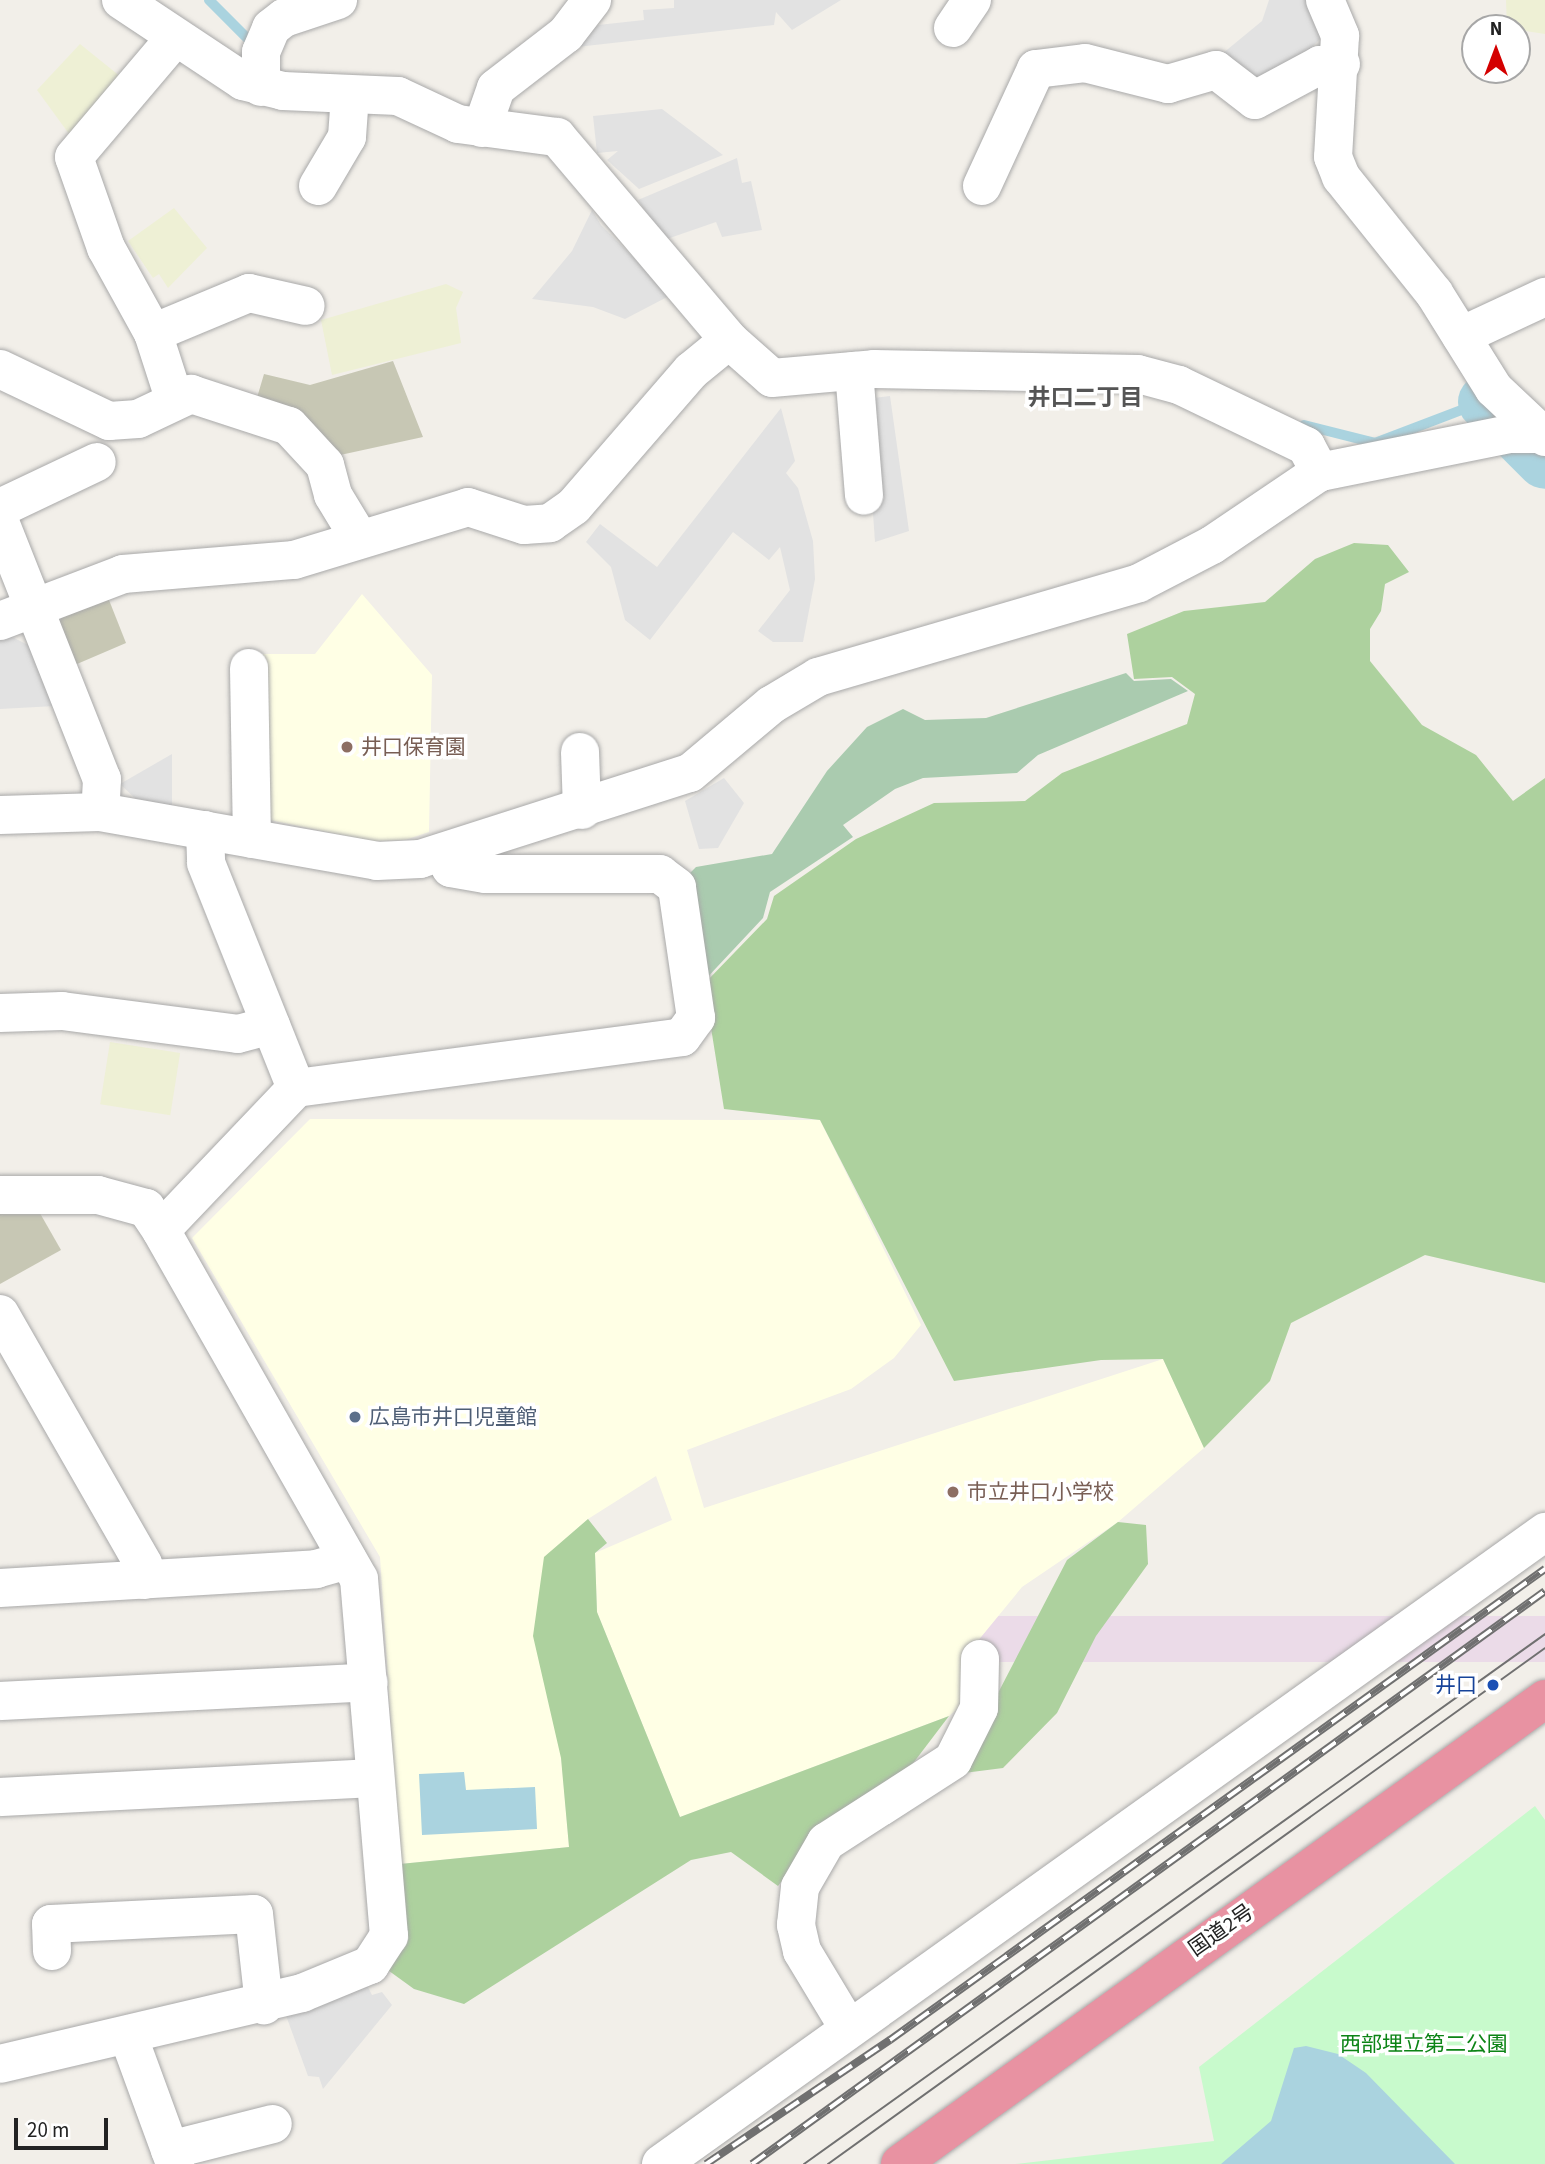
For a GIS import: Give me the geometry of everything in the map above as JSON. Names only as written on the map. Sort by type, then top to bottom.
[{"type":"highway","name":"国道2号","points":[[900,2164],[1545,1699]]},
{"type":"street","points":[[121,0],[175,38],[261,87],[350,95],[398,96],[482,128],[546,132],[567,146],[616,212],[729,341],[772,378],[854,371],[1158,377],[1306,446],[1320,472]]},
{"type":"street","points":[[261,87],[261,52],[271,29],[284,18],[338,0]]},
{"type":"street","points":[[482,128],[496,88],[566,34],[592,0]]},
{"type":"street","points":[[1325,0],[1340,36],[1332,64],[1334,164],[1461,336],[1494,389],[1535,434]]},
{"type":"street","points":[[174,398],[153,333],[106,248],[74,157],[175,38]]},
{"type":"street","points":[[982,186],[1036,69],[1085,63],[1168,84],[1216,70],[1255,100],[1332,64]]},
{"type":"street","points":[[318,186],[347,137],[350,95]]},
{"type":"street","points":[[153,333],[249,293],[306,306]]},
{"type":"street","points":[[1461,336],[1545,297]]},
{"type":"street","points":[[18,617],[123,574],[294,560],[359,538],[468,507],[524,525],[562,517],[691,371],[729,341]]},
{"type":"street","points":[[0,369],[108,421],[138,419],[174,398],[191,394],[289,426],[325,465],[333,495],[359,538]]},
{"type":"street","points":[[854,371],[864,496]]},
{"type":"street","points":[[0,815],[100,812],[389,862],[446,852],[690,773],[771,705],[818,677],[1139,583],[1212,545],[1320,472],[1535,434]]},
{"type":"street","points":[[0,508],[97,462]]},
{"type":"street","points":[[0,522],[18,617],[102,779],[100,812]]},
{"type":"street","points":[[248,668],[251,839]]},
{"type":"street","points":[[580,751],[582,810]]},
{"type":"street","points":[[205,830],[206,863],[296,1087]]},
{"type":"street","points":[[161,1230],[296,1087],[682,1037],[696,1018],[677,887],[660,874],[485,874],[451,868],[446,852]]},
{"type":"street","points":[[0,1013],[62,1011],[238,1034],[271,1025]]},
{"type":"street","points":[[0,1195],[69,1192],[124,1201],[146,1208],[359,1579],[390,1924],[385,1947],[358,1972],[264,2005],[129,2038],[0,2064]]},
{"type":"street","points":[[0,1314],[143,1564],[144,1580]]},
{"type":"street","points":[[661,2164],[1545,1532]]},
{"type":"street","points":[[0,1588],[316,1569],[348,1559]]},
{"type":"street","points":[[849,2029],[800,1943],[796,1910],[804,1875],[837,1834],[953,1760],[979,1708],[980,1659]]},
{"type":"street","points":[[0,1701],[369,1682]]},
{"type":"street","points":[[0,1797],[375,1778]]},
{"type":"street","points":[[52,1951],[51,1924],[254,1914],[264,2005]]},
{"type":"street","points":[[129,2038],[172,2157],[273,2124]]},
{"type":"shaded area","points":[[674,0],[841,0],[792,30],[776,12],[774,25],[559,49],[589,26],[644,20],[643,10],[674,8]]},
{"type":"shaded area","points":[[1269,0],[1307,0],[1321,38],[1292,67],[1260,84],[1222,54],[1262,21]]},
{"type":"shaded area","points":[[1506,0],[1545,0],[1545,34],[1531,32],[1531,14],[1506,14]]},
{"type":"shaded area","points":[[80,44],[126,81],[72,138],[37,90]]},
{"type":"shaded area","points":[[662,109],[723,155],[639,189],[607,160],[618,151],[597,153],[593,116]]},
{"type":"shaded area","points":[[737,158],[742,183],[751,181],[762,230],[722,237],[716,222],[664,240],[638,200]]},
{"type":"shaded area","points":[[174,208],[207,248],[168,288],[159,274],[153,278],[128,241]]},
{"type":"shaded area","points":[[592,210],[601,225],[671,295],[625,319],[593,307],[532,299],[572,251]]},
{"type":"shaded area","points":[[446,284],[463,292],[456,308],[461,343],[332,375],[321,320]]},
{"type":"shaded area","points":[[393,361],[423,437],[331,457],[256,401],[264,374],[310,385]]},
{"type":"shaded area","points":[[890,396],[909,531],[875,542],[865,399]]},
{"type":"shaded area","points":[[781,408],[795,461],[786,473],[798,488],[813,541],[815,579],[803,642],[773,642],[758,631],[790,590],[780,547],[769,560],[733,532],[650,640],[625,620],[611,567],[586,542],[600,524],[657,567]]},
{"type":"shaded area","name":"井口保育園","points":[[362,594],[432,675],[429,832],[405,840],[371,841],[265,819],[262,654],[315,654]]},
{"type":"shaded area","points":[[107,595],[126,643],[70,667],[56,631],[63,613]]},
{"type":"shaded area","points":[[6,634],[32,647],[55,706],[0,709],[0,635]]},
{"type":"shaded area","points":[[1126,673],[1134,681],[1171,679],[1188,691],[1038,755],[1017,773],[923,778],[895,789],[843,825],[853,837],[770,892],[763,918],[702,983],[687,876],[696,867],[772,854],[827,771],[867,727],[903,709],[925,720],[986,718]]},
{"type":"shaded area","points":[[172,754],[172,806],[138,801],[120,784]]},
{"type":"shaded area","points":[[724,778],[744,803],[718,848],[699,849],[685,801]]},
{"type":"shaded area","points":[[110,1042],[180,1053],[170,1115],[100,1104]]},
{"type":"shaded area","name":"市立井口小学校","points":[[310,1119],[820,1120],[921,1325],[894,1358],[851,1389],[687,1450],[704,1508],[1163,1359],[1204,1448],[1118,1522],[1022,1587],[977,1642],[963,1704],[949,1716],[680,1817],[597,1612],[595,1553],[672,1520],[656,1476],[588,1519],[544,1558],[569,1847],[400,1864],[380,1557],[192,1238]]},
{"type":"shaded area","points":[[37,1208],[61,1250],[0,1284],[0,1211]]},
{"type":"shaded area","points":[[610,1616],[1545,1616],[1545,1662],[610,1662]]},
{"type":"shaded area","points":[[367,1985],[372,1995],[382,1992],[392,2005],[323,2089],[319,2077],[308,2076],[284,2010]]},
{"type":"green space","points":[[1354,543],[1388,545],[1409,572],[1385,584],[1381,611],[1370,629],[1370,661],[1422,725],[1476,755],[1513,801],[1545,778],[1545,1283],[1425,1255],[1291,1323],[1270,1381],[1204,1448],[1163,1359],[1101,1360],[954,1381],[820,1120],[724,1109],[704,984],[767,919],[774,896],[856,839],[934,803],[1025,801],[1062,773],[1187,724],[1195,694],[1172,677],[1134,679],[1127,634],[1184,611],[1265,602],[1315,559]]},
{"type":"green space","points":[[588,1519],[607,1543],[595,1553],[597,1612],[680,1817],[949,1716],[911,1766],[818,1834],[778,1886],[731,1852],[691,1860],[464,2004],[414,1989],[385,1968],[400,1864],[569,1847],[561,1758],[533,1636],[544,1557]]},
{"type":"green space","points":[[1118,1522],[1146,1525],[1148,1564],[1096,1636],[1057,1713],[1003,1768],[956,1774],[1067,1560]]},
{"type":"green space","name":"西部埋立第二公園","points":[[1535,1806],[1545,1820],[1545,2164],[1015,2164],[1214,2141],[1199,2067]]},
{"type":"water","points":[[464,1772],[466,1790],[535,1787],[537,1829],[422,1835],[419,1774]]},
{"type":"water","points":[[1306,2046],[1338,2054],[1366,2073],[1455,2164],[1221,2164],[1271,2121],[1294,2048]]},
{"type":"waterway","points":[[209,0],[253,44]]},
{"type":"waterway","points":[[1304,425],[1375,443],[1485,401]]},
{"type":"waterway","points":[[1486,402],[1545,461]]},
{"type":"tram line","points":[[804,2164],[1545,1634]]},
{"type":"tram line","points":[[828,2164],[1545,1648]]},
{"type":"railway","points":[[706,2164],[890,2040],[1545,1569]]},
{"type":"railway","points":[[752,2164],[1545,1591]]},
{"type":"place","name":"井口保育園","points":[[347,747]]},
{"type":"place","name":"広島市井口児童館","points":[[355,1417]]},
{"type":"place","name":"市立井口小学校","points":[[953,1492]]},
{"type":"place","name":"井口","points":[[1493,1685]]},
{"type":"district","name":"井口二丁目","points":[[1085,398]]}]
